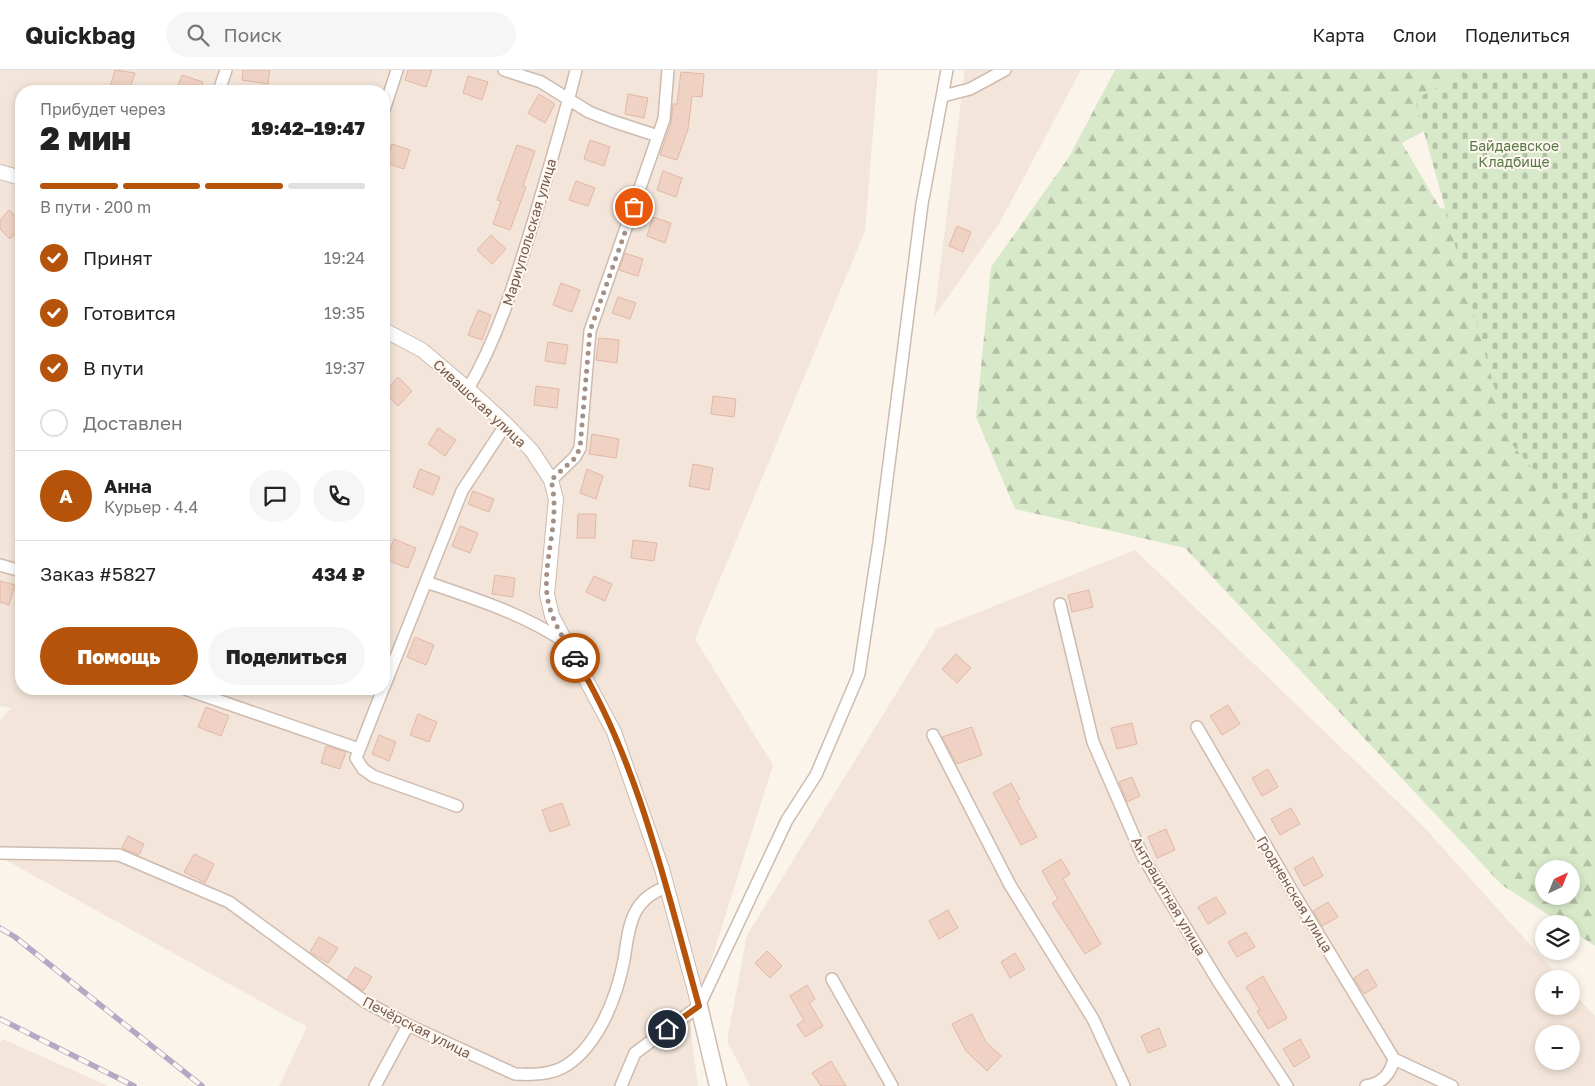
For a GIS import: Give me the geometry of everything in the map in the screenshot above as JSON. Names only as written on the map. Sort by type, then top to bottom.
[{"type":"main road","points":[[699,1006],[718,1086]]},
{"type":"street","points":[[221,85],[226,70]]},
{"type":"street","points":[[390,92],[397,70]]},
{"type":"street","points":[[504,70],[542,82],[570,98],[589,112],[658,136]]},
{"type":"street","name":"Мариупольская улица","points":[[468,389],[484,363],[521,264],[570,98],[576,70]]},
{"type":"street","points":[[551,480],[575,458],[580,448],[590,331],[664,119],[668,70]]},
{"type":"street","points":[[621,1086],[635,1053],[699,1006],[787,820],[816,775],[859,674],[879,542],[922,204],[944,96],[947,70]]},
{"type":"street","points":[[944,96],[970,89],[1005,70]]},
{"type":"street","points":[[0,172],[15,176]]},
{"type":"street","name":"Сивашская улица","points":[[390,333],[422,350],[468,389],[532,451],[551,480],[556,500],[547,594],[552,616],[565,642],[584,672],[614,732],[667,887],[699,1006]]},
{"type":"street","points":[[390,664],[426,582],[462,491],[506,424]]},
{"type":"street","points":[[0,565],[15,569]]},
{"type":"street","points":[[426,582],[469,597],[545,629],[565,642]]},
{"type":"street","name":"Антрацитная улица","points":[[1060,604],[1093,742],[1143,857],[1218,981],[1287,1086]]},
{"type":"street","points":[[202,695],[359,749]]},
{"type":"street","points":[[381,695],[356,758],[363,769],[373,776],[457,806]]},
{"type":"street","name":"Гродненская улица","points":[[1197,727],[1394,1059]]},
{"type":"street","points":[[933,734],[1010,885],[1093,1019],[1124,1086]]},
{"type":"street","name":"Печёрская улица","points":[[0,853],[119,855],[229,902],[364,1001],[408,1025],[516,1074],[533,1075],[566,1066],[581,1053],[601,1025],[616,990],[624,960],[625,941],[635,911],[655,891],[667,887]]},
{"type":"street","points":[[832,979],[892,1086]]},
{"type":"street","points":[[375,1086],[408,1025]]},
{"type":"street","points":[[1366,1086],[1385,1078],[1391,1070],[1394,1059],[1452,1086]]},
{"type":"shaded area","points":[[0,70],[878,70],[865,231],[695,639],[773,765],[690,1027],[698,1086],[279,1086],[307,1027],[0,857],[0,721],[11,708],[0,706]]},
{"type":"shaded area","points":[[965,70],[1081,70],[999,224],[934,317]]},
{"type":"shaded area","points":[[1135,550],[1421,824],[1535,950],[1535,960],[1544,960],[1553,970],[1535,970],[1535,1015],[1580,1015],[1580,1000],[1595,1016],[1595,1086],[750,1086],[727,1041],[747,935],[936,629]]},
{"type":"shaded area","points":[[3,1039],[108,1086],[0,1086],[0,1042]]},
{"type":"green space","points":[[1115,70],[1595,70],[1471,106],[1402,143],[1440,208],[1595,226],[1595,946],[1580,936],[1580,915],[1548,915],[1502,885],[1185,548],[1015,509],[976,417],[991,267],[1069,157]]},
{"type":"green space","name":"Байдаевское Кладбище","points":[[1473,70],[1595,70],[1595,542],[1509,441],[1415,99]]},
{"type":"building","points":[[115,70],[135,73],[131,85],[111,85]]},
{"type":"building","points":[[243,70],[270,70],[268,84],[242,80]]},
{"type":"building","points":[[408,70],[432,70],[426,87],[405,80]]},
{"type":"building","points":[[681,72],[704,74],[702,97],[692,96],[688,129],[677,160],[660,155],[671,123],[673,104],[677,104]]},
{"type":"building","points":[[182,75],[203,82],[202,85],[178,85]]},
{"type":"building","points":[[468,76],[488,82],[482,100],[463,93]]},
{"type":"building","points":[[539,94],[555,104],[545,123],[528,113]]},
{"type":"building","points":[[628,94],[648,98],[644,118],[625,114]]},
{"type":"building","points":[[590,140],[610,147],[604,166],[584,159]]},
{"type":"building","points":[[392,144],[410,150],[404,169],[390,164]]},
{"type":"building","points":[[517,145],[535,151],[523,186],[526,187],[510,230],[493,224],[501,201],[497,200]]},
{"type":"building","points":[[663,171],[682,178],[676,197],[657,190]]},
{"type":"building","points":[[576,181],[595,188],[588,206],[569,200]]},
{"type":"building","points":[[9,210],[15,216],[15,234],[10,239],[0,229],[0,220]]},
{"type":"building","points":[[653,217],[671,223],[665,243],[647,236]]},
{"type":"building","points":[[957,226],[971,232],[963,252],[949,246]]},
{"type":"building","points":[[491,235],[506,249],[492,264],[477,250]]},
{"type":"building","points":[[625,253],[643,259],[638,276],[619,270]]},
{"type":"building","points":[[561,283],[580,290],[572,312],[553,305]]},
{"type":"building","points":[[618,297],[636,303],[630,319],[612,313]]},
{"type":"building","points":[[478,310],[491,315],[482,340],[468,335]]},
{"type":"building","points":[[599,338],[619,340],[617,363],[596,360]]},
{"type":"building","points":[[548,342],[568,345],[565,364],[545,361]]},
{"type":"building","points":[[398,377],[412,391],[398,406],[390,399],[390,386]]},
{"type":"building","points":[[536,386],[559,389],[557,408],[534,405]]},
{"type":"building","points":[[713,396],[736,399],[734,417],[711,414]]},
{"type":"building","points":[[438,428],[456,440],[445,456],[428,444]]},
{"type":"building","points":[[592,434],[619,439],[616,458],[589,454]]},
{"type":"building","points":[[693,464],[713,468],[709,490],[689,486]]},
{"type":"building","points":[[420,469],[440,477],[433,495],[413,487]]},
{"type":"building","points":[[587,469],[603,476],[596,499],[580,493]]},
{"type":"building","points":[[473,491],[494,499],[489,512],[468,504]]},
{"type":"building","points":[[578,514],[596,514],[595,538],[577,538]]},
{"type":"building","points":[[460,526],[478,533],[470,553],[452,546]]},
{"type":"building","points":[[394,539],[416,548],[408,568],[390,561],[390,550]]},
{"type":"building","points":[[633,540],[657,543],[654,561],[631,558]]},
{"type":"building","points":[[495,575],[515,578],[513,597],[492,594]]},
{"type":"building","points":[[594,576],[612,584],[605,601],[586,592]]},
{"type":"building","points":[[0,581],[15,585],[9,605],[0,602]]},
{"type":"building","points":[[1089,590],[1093,607],[1072,612],[1068,595]]},
{"type":"building","points":[[415,637],[434,645],[426,665],[407,657]]},
{"type":"building","points":[[956,654],[971,668],[957,683],[942,669]]},
{"type":"building","points":[[1228,705],[1240,724],[1222,735],[1210,716]]},
{"type":"building","points":[[206,707],[229,716],[221,736],[198,727]]},
{"type":"building","points":[[418,714],[437,722],[429,742],[410,735]]},
{"type":"building","points":[[1132,723],[1137,744],[1117,749],[1111,728]]},
{"type":"building","points":[[972,727],[982,755],[957,764],[942,737]]},
{"type":"building","points":[[379,735],[396,742],[389,761],[372,754]]},
{"type":"building","points":[[326,746],[346,752],[340,769],[321,763]]},
{"type":"building","points":[[1268,769],[1278,787],[1262,796],[1252,778]]},
{"type":"building","points":[[1132,777],[1140,796],[1127,802],[1119,782]]},
{"type":"building","points":[[1011,783],[1020,799],[1017,801],[1037,837],[1021,845],[993,793]]},
{"type":"building","points":[[562,803],[570,825],[550,832],[542,810]]},
{"type":"building","points":[[1291,808],[1300,824],[1280,835],[1271,819]]},
{"type":"building","points":[[1166,829],[1175,850],[1157,858],[1148,837]]},
{"type":"building","points":[[128,836],[144,844],[139,855],[122,848]]},
{"type":"building","points":[[194,854],[214,864],[205,883],[184,872]]},
{"type":"building","points":[[1313,857],[1323,876],[1304,886],[1294,868]]},
{"type":"building","points":[[1061,859],[1070,874],[1063,879],[1101,944],[1085,954],[1052,903],[1058,899],[1042,871]]},
{"type":"building","points":[[1216,897],[1226,913],[1208,924],[1198,907]]},
{"type":"building","points":[[1328,902],[1338,917],[1322,926],[1313,911]]},
{"type":"building","points":[[948,910],[958,928],[939,939],[929,921]]},
{"type":"building","points":[[1246,932],[1255,947],[1237,957],[1228,942]]},
{"type":"building","points":[[319,937],[338,948],[328,963],[310,952]]},
{"type":"building","points":[[767,951],[782,966],[770,978],[755,963]]},
{"type":"building","points":[[1015,953],[1025,969],[1010,978],[1001,962]]},
{"type":"building","points":[[355,967],[372,977],[363,991],[347,980]]},
{"type":"building","points":[[1367,969],[1377,986],[1364,994],[1354,978]]},
{"type":"building","points":[[1263,976],[1287,1018],[1268,1029],[1257,1011],[1260,1010],[1246,987]]},
{"type":"building","points":[[807,985],[815,999],[809,1003],[823,1026],[805,1037],[797,1025],[804,1020],[790,996]]},
{"type":"building","points":[[972,1014],[986,1042],[1001,1056],[987,1071],[966,1051],[952,1024]]},
{"type":"building","points":[[1159,1028],[1166,1046],[1148,1053],[1141,1036]]},
{"type":"building","points":[[1300,1039],[1310,1057],[1294,1067],[1283,1049]]},
{"type":"building","points":[[831,1061],[846,1086],[821,1086],[812,1073]]},
{"type":"railway","points":[[0,928],[15,937],[202,1086]]},
{"type":"railway","points":[[0,1019],[134,1086]]},
{"type":"way so far","points":[[575,658],[552,616],[547,594],[556,500],[551,480],[575,458],[580,448],[590,331],[634,207]]},
{"type":"route","points":[[575,658],[614,732],[662,869],[699,1006],[667,1029]]}]
